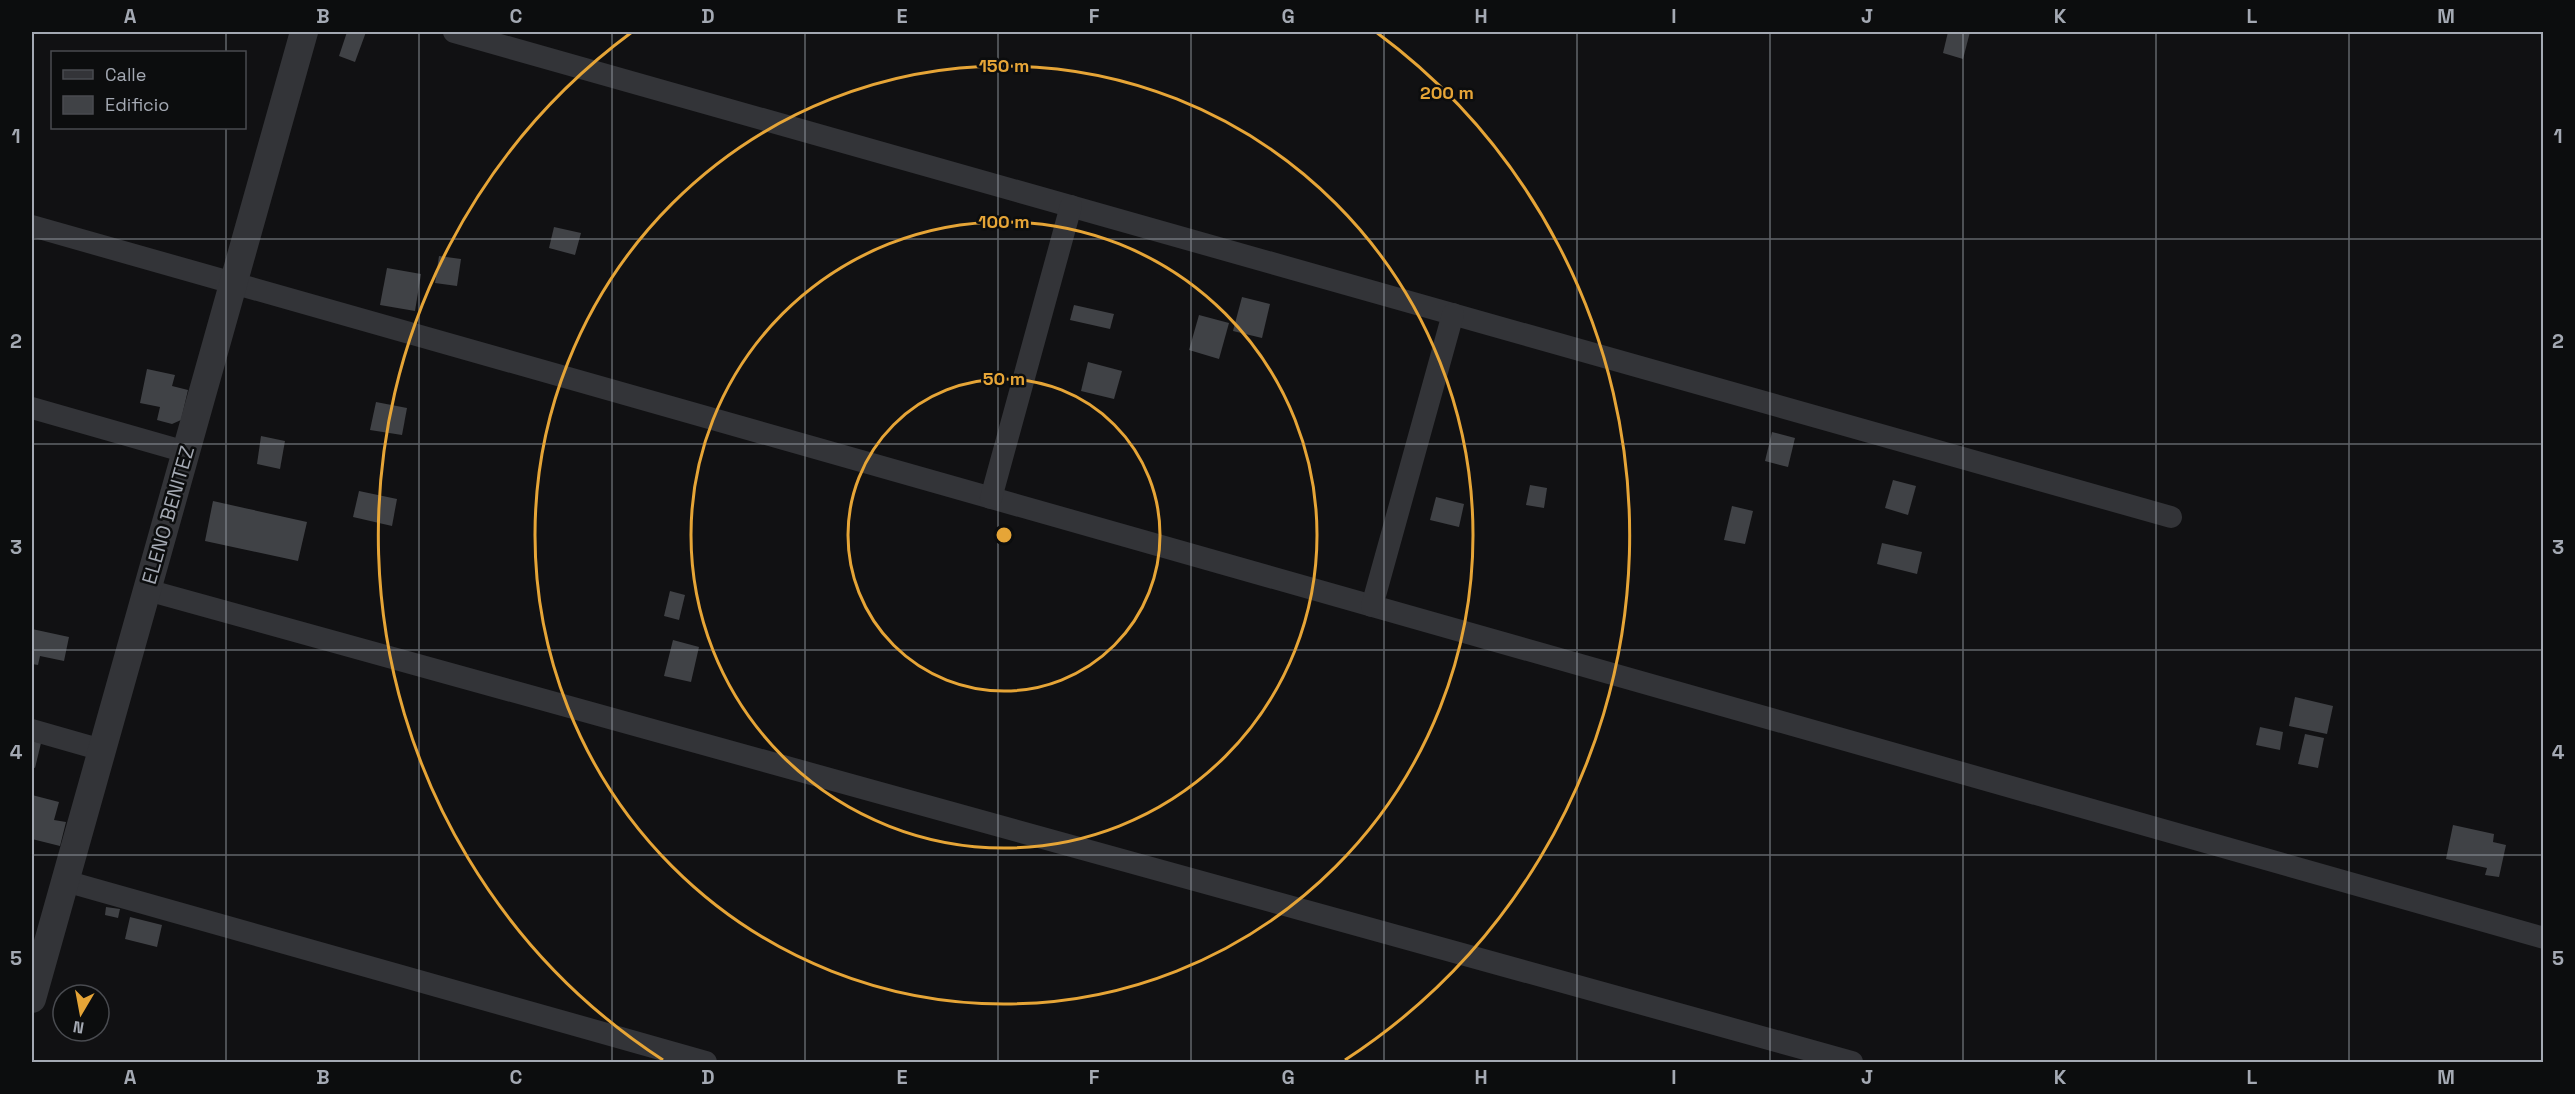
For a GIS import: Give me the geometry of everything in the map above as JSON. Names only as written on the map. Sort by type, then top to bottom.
[{"type":"street","name":"ELENO BENITEZ","points":[[32,999],[304,32]]},
{"type":"street","points":[[454,32],[2171,517]]},
{"type":"street","points":[[991,498],[1071,206]]},
{"type":"street","points":[[32,226],[2544,938]]},
{"type":"street","points":[[1372,606],[1453,314]]},
{"type":"street","points":[[32,408],[186,452]]},
{"type":"street","points":[[147,590],[1852,1062]]},
{"type":"street","points":[[32,730],[102,750]]},
{"type":"street","points":[[65,881],[706,1062]]},
{"type":"building","points":[[347,32],[366,32],[355,62],[339,56]]},
{"type":"building","points":[[1948,32],[1970,32],[1963,59],[1943,53]]},
{"type":"building","points":[[554,227],[581,233],[575,255],[549,248]]},
{"type":"building","points":[[439,256],[461,259],[457,286],[435,283]]},
{"type":"building","points":[[387,268],[421,274],[415,311],[380,305]]},
{"type":"building","points":[[1242,297],[1270,304],[1262,338],[1233,331]]},
{"type":"building","points":[[1074,305],[1114,314],[1110,329],[1070,320]]},
{"type":"building","points":[[1199,315],[1229,323],[1219,359],[1189,350]]},
{"type":"building","points":[[1088,362],[1122,371],[1114,399],[1081,391]]},
{"type":"building","points":[[147,369],[175,375],[172,386],[188,390],[181,420],[172,424],[157,420],[160,407],[140,403]]},
{"type":"building","points":[[376,402],[407,408],[402,435],[370,430]]},
{"type":"building","points":[[1772,432],[1795,438],[1788,467],[1765,461]]},
{"type":"building","points":[[261,436],[285,441],[280,469],[257,464]]},
{"type":"building","points":[[1893,480],[1916,486],[1908,515],[1885,508]]},
{"type":"building","points":[[1530,485],[1547,488],[1544,508],[1526,505]]},
{"type":"building","points":[[359,491],[397,499],[392,526],[353,517]]},
{"type":"building","points":[[1436,497],[1464,504],[1459,527],[1430,520]]},
{"type":"building","points":[[213,501],[307,522],[298,561],[205,541]]},
{"type":"building","points":[[1732,506],[1753,511],[1745,544],[1724,540]]},
{"type":"building","points":[[1882,543],[1922,552],[1917,574],[1877,564]]},
{"type":"building","points":[[670,591],[685,595],[679,620],[664,616]]},
{"type":"building","points":[[32,629],[69,637],[64,661],[40,656],[38,665],[32,664]]},
{"type":"building","points":[[673,640],[699,647],[691,682],[664,676]]},
{"type":"building","points":[[2295,697],[2333,706],[2327,734],[2289,726]]},
{"type":"building","points":[[2260,727],[2283,732],[2280,750],[2256,745]]},
{"type":"building","points":[[2305,734],[2324,738],[2318,768],[2298,764]]},
{"type":"building","points":[[32,741],[41,743],[35,768],[32,767]]},
{"type":"building","points":[[32,795],[59,802],[54,820],[66,822],[60,846],[32,839]]},
{"type":"building","points":[[2453,825],[2494,834],[2493,842],[2506,845],[2499,877],[2485,875],[2487,868],[2446,859]]},
{"type":"building","points":[[106,907],[120,909],[118,918],[105,915]]},
{"type":"building","points":[[130,917],[162,925],[157,947],[125,939]]}]
